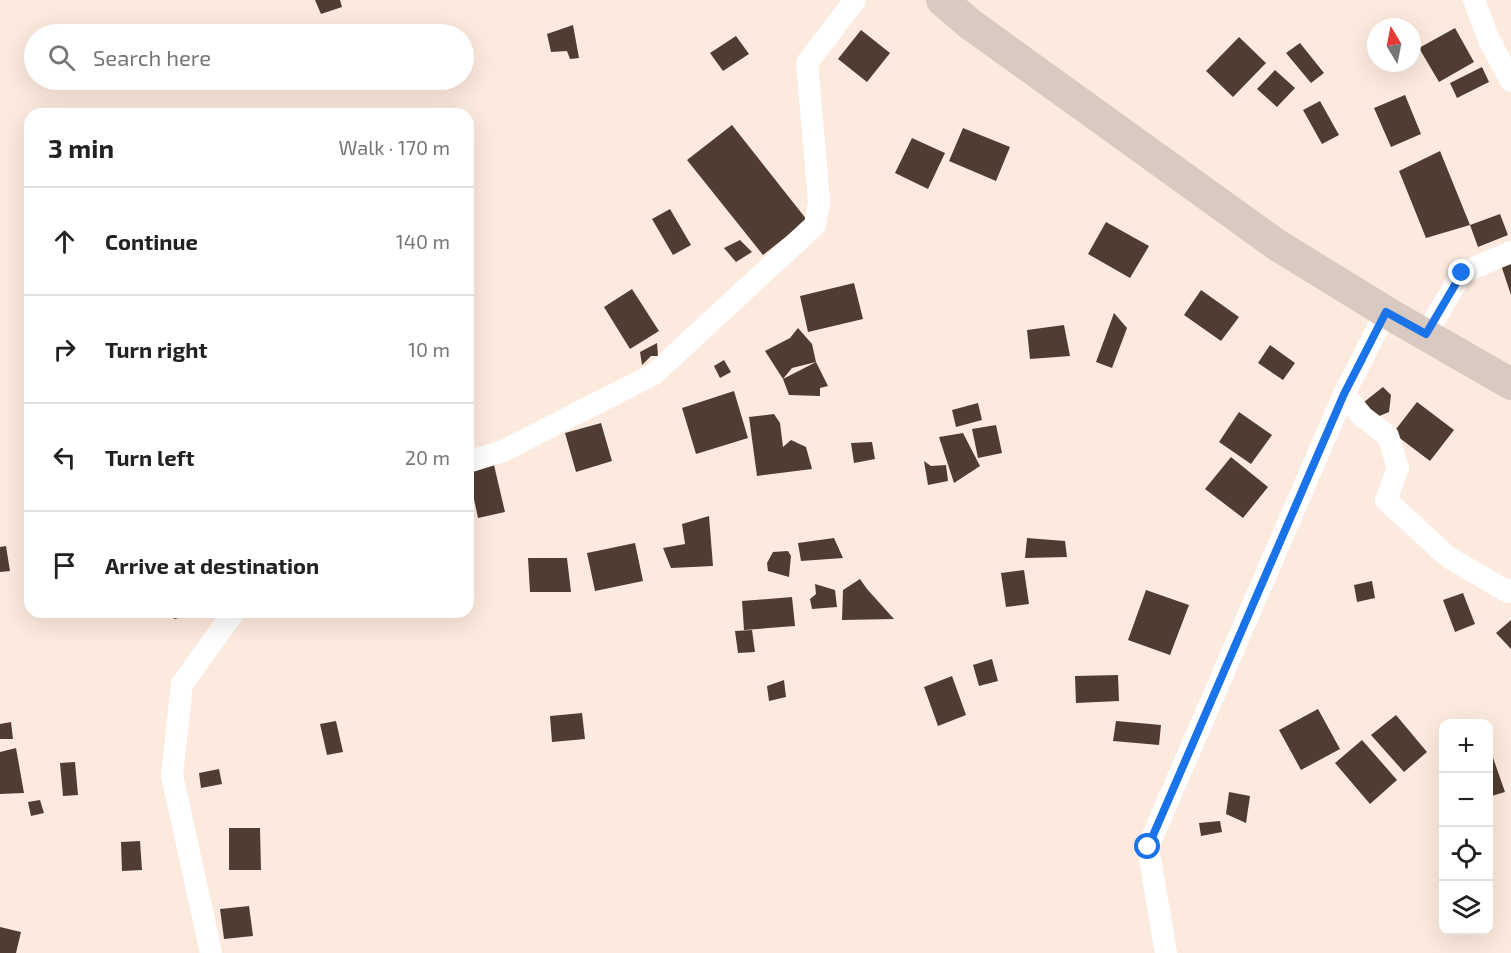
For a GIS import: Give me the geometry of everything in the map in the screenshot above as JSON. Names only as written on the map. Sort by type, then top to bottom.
[{"type":"main road","points":[[942,0],[970,24],[1277,245],[1386,312],[1511,384]]},
{"type":"street","points":[[474,460],[503,451],[654,374],[815,225],[819,201],[807,63],[855,0]]},
{"type":"street","points":[[1474,0],[1489,40],[1511,81]]},
{"type":"street","points":[[1426,334],[1462,273],[1511,252]]},
{"type":"street","points":[[1166,953],[1148,847],[1344,394],[1386,312]]},
{"type":"street","points":[[1344,394],[1363,417],[1388,436],[1398,468],[1386,500],[1448,557],[1508,592],[1511,590]]},
{"type":"street","points":[[212,953],[172,775],[182,684],[230,618]]},
{"type":"building","points":[[315,0],[340,0],[342,7],[321,14]]},
{"type":"building","points":[[573,25],[579,58],[570,59],[567,51],[551,52],[547,34]]},
{"type":"building","points":[[1455,28],[1474,62],[1439,82],[1421,51],[1421,47]]},
{"type":"building","points":[[861,30],[890,53],[867,82],[838,59]]},
{"type":"building","points":[[736,36],[749,54],[723,71],[710,53]]},
{"type":"building","points":[[1239,37],[1266,63],[1233,97],[1206,71]]},
{"type":"building","points":[[1300,43],[1324,73],[1311,83],[1286,53]]},
{"type":"building","points":[[1482,67],[1489,82],[1457,98],[1450,83]]},
{"type":"building","points":[[1275,70],[1295,88],[1277,107],[1257,89]]},
{"type":"building","points":[[1405,95],[1421,134],[1391,147],[1374,108]]},
{"type":"building","points":[[1320,101],[1339,135],[1322,144],[1303,110]]},
{"type":"building","points":[[732,125],[807,220],[763,255],[687,160]]},
{"type":"building","points":[[963,128],[1010,147],[996,181],[949,161]]},
{"type":"building","points":[[912,138],[945,153],[928,189],[895,173]]},
{"type":"building","points":[[1440,151],[1470,225],[1426,238],[1399,171]]},
{"type":"building","points":[[670,209],[691,245],[673,255],[652,219]]},
{"type":"building","points":[[1500,214],[1508,235],[1478,247],[1470,225]]},
{"type":"building","points":[[1106,222],[1149,246],[1130,278],[1088,254]]},
{"type":"building","points":[[740,240],[752,252],[736,262],[724,248]]},
{"type":"building","points":[[1511,262],[1511,295],[1501,265]]},
{"type":"building","points":[[854,283],[863,319],[808,332],[800,296]]},
{"type":"building","points":[[632,289],[659,331],[630,349],[604,307]]},
{"type":"building","points":[[1201,290],[1239,317],[1221,341],[1184,315]]},
{"type":"building","points":[[1114,313],[1127,328],[1112,368],[1096,362]]},
{"type":"building","points":[[1064,325],[1070,356],[1030,359],[1027,330]]},
{"type":"building","points":[[798,328],[812,344],[816,362],[792,368],[783,379],[765,351],[790,338]]},
{"type":"building","points":[[657,343],[658,356],[651,356],[642,365],[640,352]]},
{"type":"building","points":[[1270,345],[1295,363],[1283,380],[1258,363]]},
{"type":"building","points":[[724,360],[731,372],[720,378],[714,366]]},
{"type":"building","points":[[816,362],[828,386],[820,388],[820,396],[789,395],[783,379]]},
{"type":"building","points":[[1383,387],[1391,395],[1389,412],[1377,417],[1364,402]]},
{"type":"building","points":[[734,391],[748,438],[696,454],[682,408]]},
{"type":"building","points":[[1417,402],[1454,430],[1430,461],[1393,433]]},
{"type":"building","points":[[978,403],[982,420],[956,427],[952,410]]},
{"type":"building","points":[[1239,412],[1272,435],[1251,464],[1219,442]]},
{"type":"building","points":[[774,414],[780,423],[783,447],[791,440],[806,447],[812,469],[757,476],[749,417]]},
{"type":"building","points":[[601,423],[612,461],[576,472],[565,433]]},
{"type":"building","points":[[996,425],[1002,453],[978,458],[972,429]]},
{"type":"building","points":[[963,433],[980,466],[954,483],[939,437]]},
{"type":"building","points":[[872,442],[875,459],[854,463],[851,443]]},
{"type":"building","points":[[1231,457],[1268,487],[1243,518],[1205,489]]},
{"type":"building","points":[[924,461],[931,466],[946,465],[948,481],[928,485]]},
{"type":"building","points":[[494,465],[505,512],[478,518],[474,499],[474,470]]},
{"type":"building","points":[[709,516],[713,566],[671,568],[663,548],[685,544],[682,524]]},
{"type":"building","points":[[834,538],[843,558],[801,561],[798,543]]},
{"type":"building","points":[[1027,538],[1065,541],[1067,557],[1025,558]]},
{"type":"building","points":[[635,543],[643,581],[595,591],[587,553]]},
{"type":"building","points":[[6,546],[10,571],[0,572],[0,547]]},
{"type":"building","points":[[788,551],[791,556],[789,577],[768,571],[767,563],[773,552]]},
{"type":"building","points":[[528,558],[567,558],[571,592],[530,592]]},
{"type":"building","points":[[1024,570],[1029,604],[1006,607],[1001,573]]},
{"type":"building","points":[[860,579],[894,619],[842,620],[843,590]]},
{"type":"building","points":[[1372,581],[1375,598],[1357,602],[1354,585]]},
{"type":"building","points":[[815,584],[835,590],[837,607],[812,609],[810,599],[816,594]]},
{"type":"building","points":[[1146,590],[1189,605],[1170,655],[1128,640]]},
{"type":"building","points":[[1463,593],[1475,624],[1455,632],[1443,600]]},
{"type":"building","points":[[792,597],[795,626],[744,630],[742,601]]},
{"type":"building","points":[[1511,620],[1511,649],[1496,633]]},
{"type":"building","points":[[752,630],[755,652],[738,653],[735,631]]},
{"type":"building","points":[[992,659],[998,681],[979,686],[973,665]]},
{"type":"building","points":[[1118,675],[1119,701],[1076,703],[1075,676]]},
{"type":"building","points":[[952,676],[966,715],[938,726],[924,687]]},
{"type":"building","points":[[784,680],[786,697],[769,701],[767,686]]},
{"type":"building","points":[[1318,709],[1340,749],[1301,770],[1279,730]]},
{"type":"building","points":[[582,713],[585,739],[552,742],[550,716]]},
{"type":"building","points":[[1396,715],[1427,752],[1404,772],[1371,735]]},
{"type":"building","points":[[336,721],[343,752],[327,755],[320,724]]},
{"type":"building","points":[[1116,721],[1161,725],[1159,745],[1113,741]]},
{"type":"building","points":[[11,722],[13,739],[0,739],[0,724]]},
{"type":"building","points":[[1362,740],[1397,780],[1370,804],[1335,763]]},
{"type":"building","points":[[16,748],[24,793],[0,794],[0,752]]},
{"type":"building","points":[[1493,758],[1505,792],[1493,796]]},
{"type":"building","points":[[75,762],[78,795],[63,796],[60,763]]},
{"type":"building","points":[[219,769],[222,784],[201,788],[199,773]]},
{"type":"building","points":[[1229,792],[1250,796],[1246,823],[1226,814]]},
{"type":"building","points":[[40,800],[44,813],[31,816],[28,802]]},
{"type":"building","points":[[1220,821],[1222,832],[1201,836],[1199,823]]},
{"type":"building","points":[[229,828],[260,828],[261,870],[229,870]]},
{"type":"building","points":[[140,841],[142,870],[122,871],[121,842]]},
{"type":"building","points":[[249,906],[253,936],[224,939],[220,909]]},
{"type":"building","points":[[0,927],[21,932],[16,953],[0,953]]},
{"type":"route","points":[[1148,847],[1344,394],[1386,312],[1426,334],[1462,273]]}]
